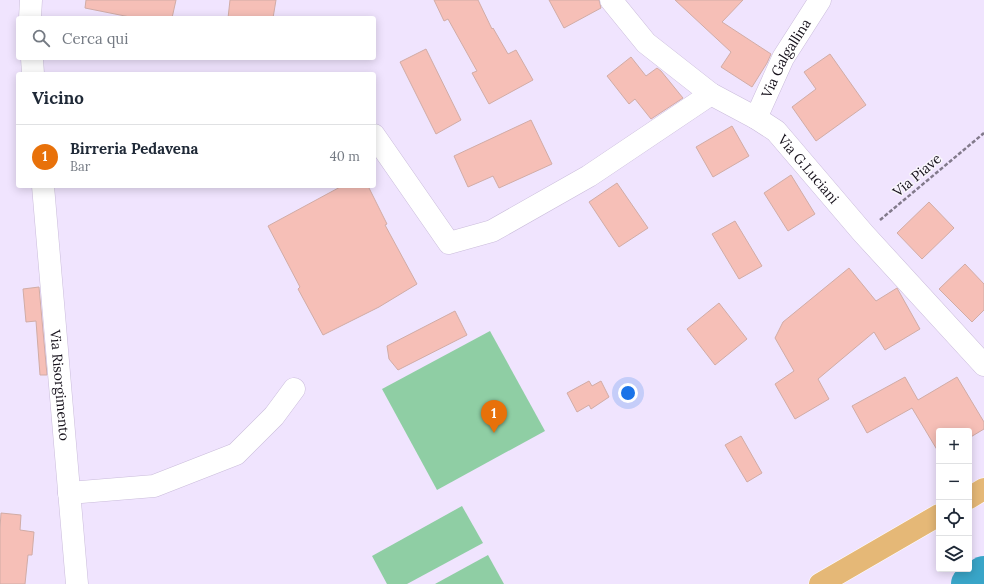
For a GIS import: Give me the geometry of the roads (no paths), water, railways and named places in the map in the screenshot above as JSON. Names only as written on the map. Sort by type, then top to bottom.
[{"type":"main road","points":[[972,496],[984,489]]},
{"type":"main road","points":[[820,584],[936,517]]},
{"type":"street","points":[[30,16],[31,0]]},
{"type":"street","name":"Via G.Luciani","points":[[611,0],[646,43],[711,94],[756,118],[776,131],[863,233],[984,364]]},
{"type":"street","name":"Via Galgallina","points":[[756,118],[783,58],[820,0]]},
{"type":"street","points":[[32,60],[33,72]]},
{"type":"street","points":[[376,137],[449,243],[492,231],[568,188],[589,176],[711,94]]},
{"type":"street","name":"Via Risorgimento","points":[[43,188],[77,584]]},
{"type":"street","points":[[69,494],[154,486],[236,454],[274,416],[294,389]]},
{"type":"waterway","points":[[970,584],[984,575]]},
{"type":"place","name":"Birreria Pedavena","points":[[494,433]]}]
